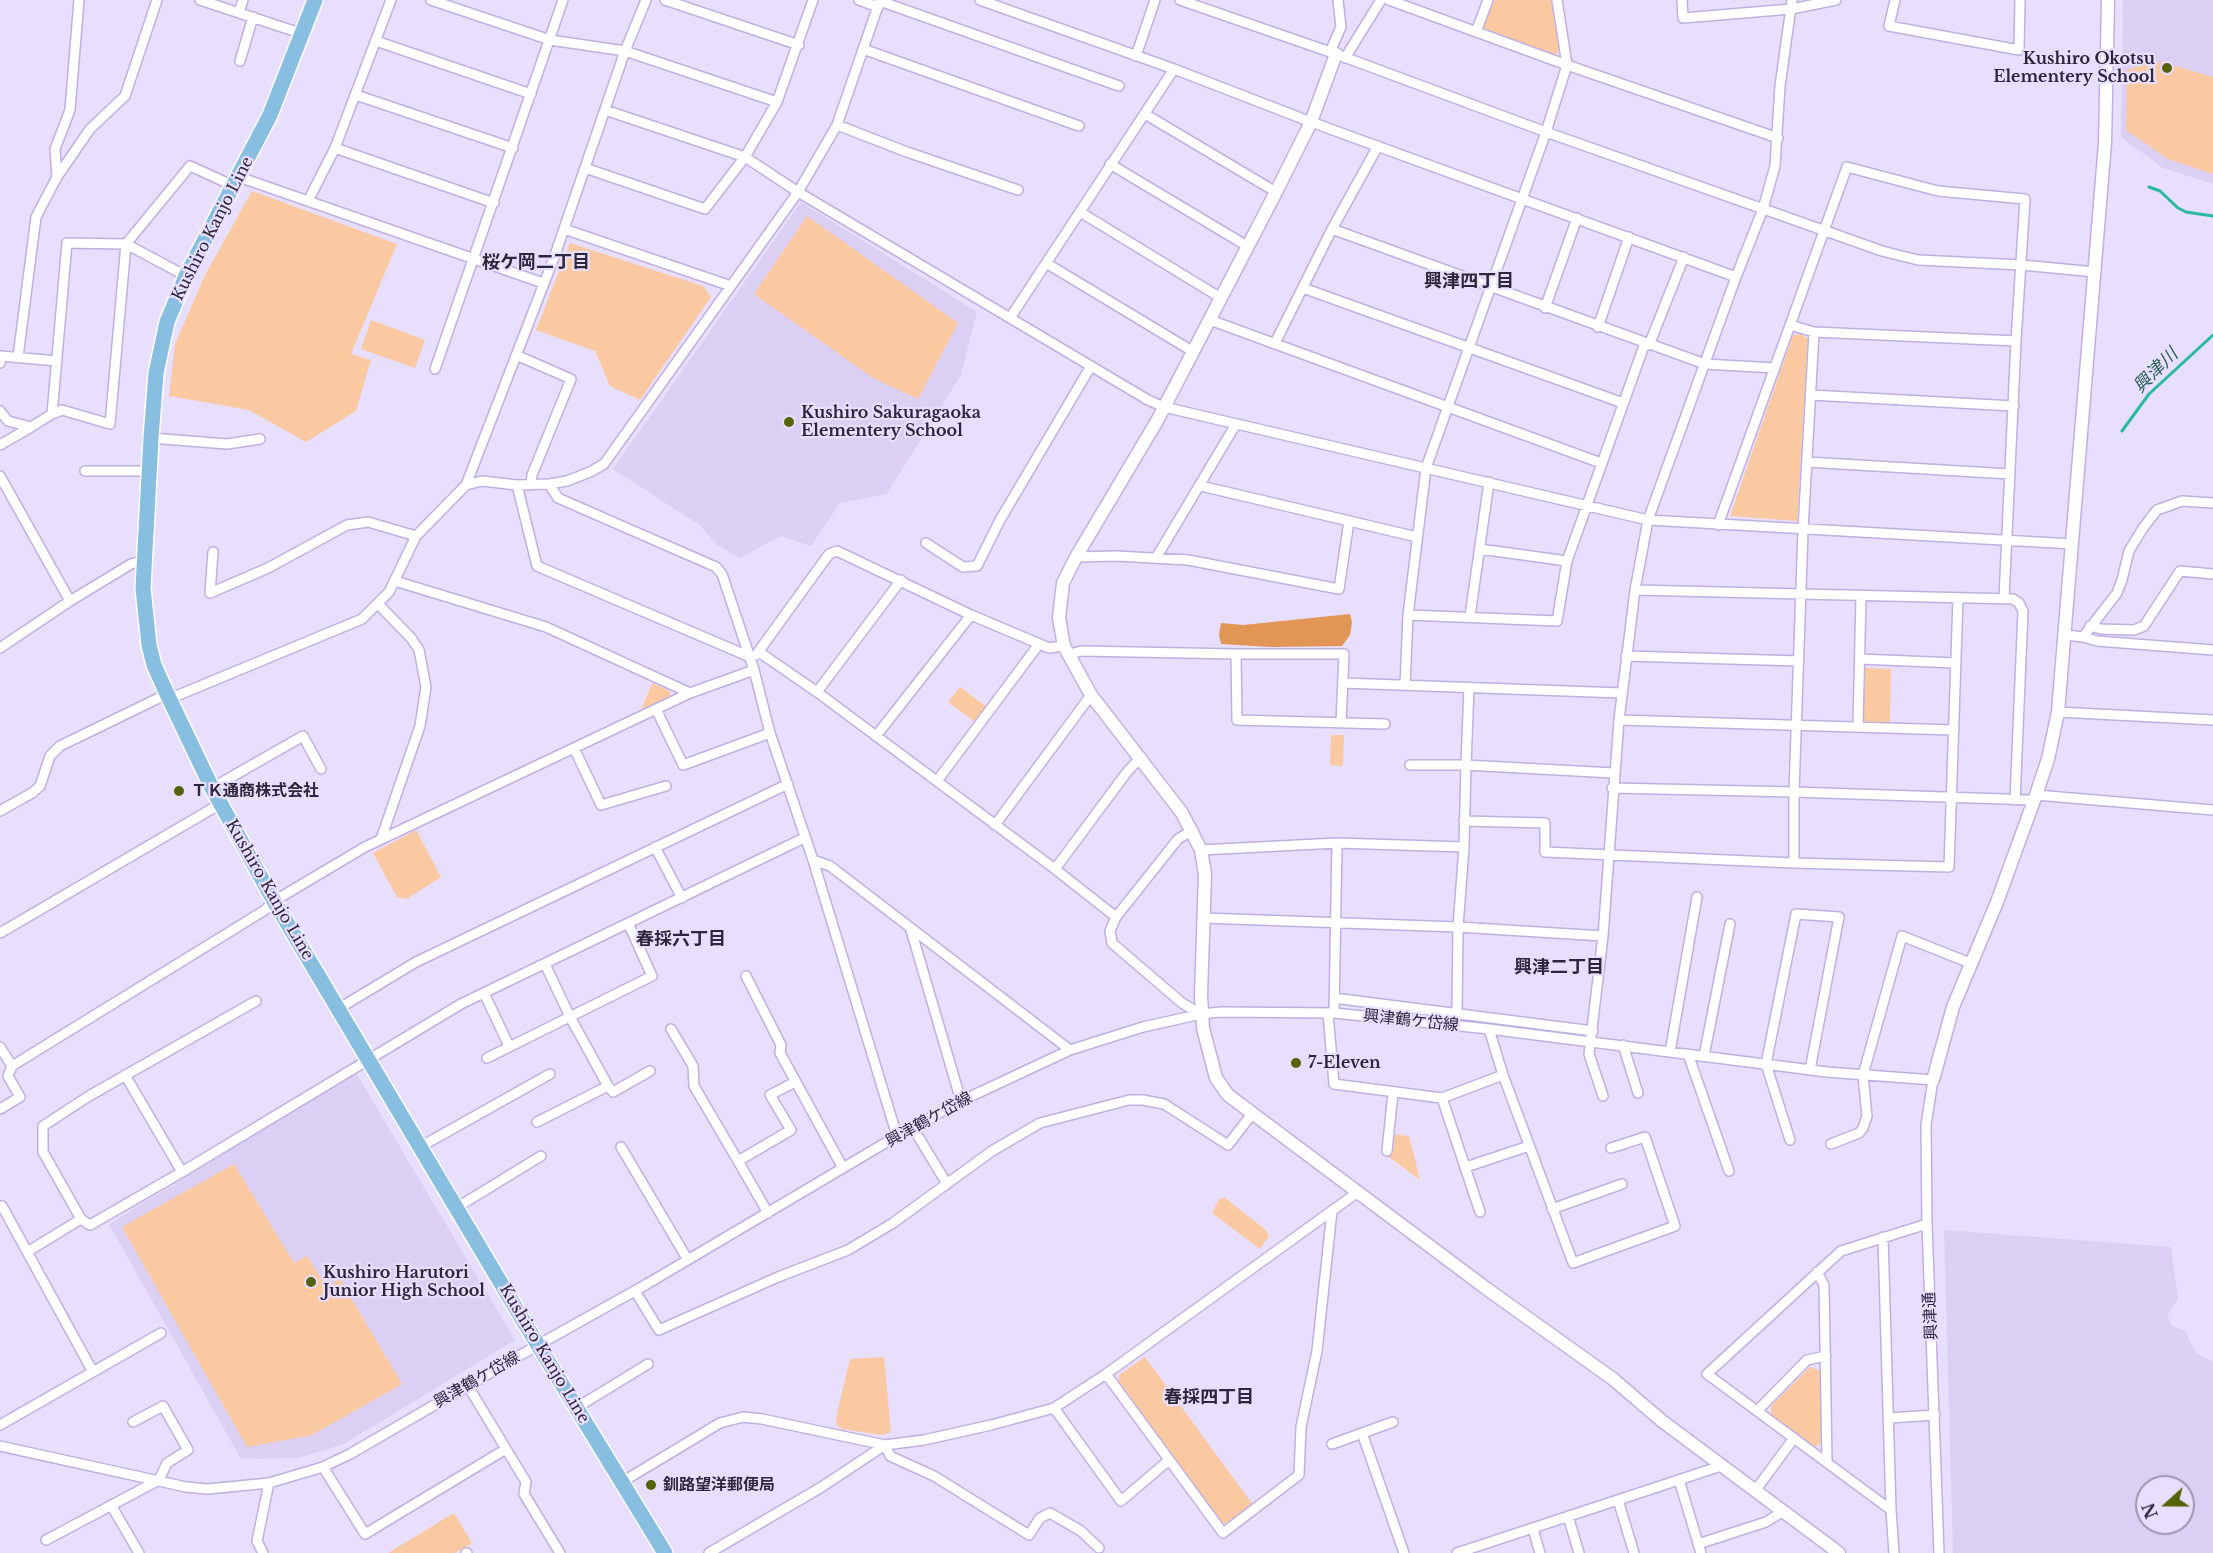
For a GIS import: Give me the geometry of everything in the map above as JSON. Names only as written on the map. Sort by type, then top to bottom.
[{"type":"main road","name":"Kushiro Kanjo Line","points":[[315,0],[270,115],[186,276],[165,332],[156,373],[143,588],[145,622],[154,664],[220,804],[274,901],[538,1345],[665,1553]]},
{"type":"street","points":[[57,177],[55,149],[70,110],[79,0]]},
{"type":"street","points":[[18,357],[36,217],[57,177],[90,129],[125,96],[157,0]]},
{"type":"street","points":[[200,0],[303,33]]},
{"type":"street","points":[[239,12],[243,0]]},
{"type":"street","points":[[308,201],[335,148],[391,0]]},
{"type":"street","points":[[431,0],[550,40],[625,51],[777,102]]},
{"type":"street","points":[[435,369],[563,0]]},
{"type":"street","points":[[0,811],[40,786],[50,756],[60,747],[168,696],[341,629],[362,619],[389,592],[416,536],[466,485],[564,229],[625,51],[646,0]]},
{"type":"street","points":[[665,0],[799,45]]},
{"type":"street","points":[[585,168],[705,209],[745,157],[777,102],[813,0]]},
{"type":"street","points":[[859,0],[879,2],[1119,86]]},
{"type":"street","points":[[980,0],[1174,69],[1311,122],[1736,277]]},
{"type":"street","points":[[1136,56],[1155,0]]},
{"type":"street","points":[[1180,0],[1823,232],[1882,251],[1918,260],[2095,272]]},
{"type":"street","points":[[1338,0],[1341,27],[1337,55],[1311,122],[1164,407],[1063,583],[1059,618],[1065,651],[1091,695],[1141,757],[1192,830],[1201,850],[1205,874],[1203,1028],[1216,1078],[1228,1095],[1487,1289],[1613,1379],[1662,1421],[1839,1553]]},
{"type":"street","points":[[1337,55],[1381,0]]},
{"type":"street","points":[[1389,0],[1778,138]]},
{"type":"street","points":[[1476,32],[1488,0]]},
{"type":"street","points":[[1405,685],[1408,615],[1426,468],[1546,132],[1567,65],[1557,0]]},
{"type":"street","points":[[1682,0],[1683,18],[1836,0]]},
{"type":"street","points":[[1895,0],[1889,26],[2019,50],[2020,0]]},
{"type":"street","points":[[1933,1080],[1953,1007],[1997,902],[2048,759],[2058,712],[2105,143],[2108,0]]},
{"type":"street","points":[[466,485],[482,482],[517,485],[549,484],[567,481],[604,464],[798,192],[837,125],[879,2]]},
{"type":"street","points":[[1603,1096],[1589,1054],[1603,936],[1618,720],[1635,590],[1648,520],[1763,209],[1775,166],[1780,86],[1791,4]]},
{"type":"street","points":[[240,61],[253,17]]},
{"type":"street","points":[[376,41],[531,94]]},
{"type":"street","points":[[863,49],[1079,126]]},
{"type":"street","points":[[1010,318],[1174,69]]},
{"type":"street","points":[[356,95],[513,148]]},
{"type":"street","points":[[605,110],[745,157],[798,192],[1148,400],[1164,407],[1648,520],[2073,544]]},
{"type":"street","points":[[1145,114],[1276,192]]},
{"type":"street","points":[[837,125],[1018,190]]},
{"type":"street","points":[[1275,344],[1332,229],[1378,146]]},
{"type":"street","points":[[335,148],[494,203]]},
{"type":"street","points":[[1110,164],[1247,246]]},
{"type":"street","points":[[0,445],[62,410],[110,424],[126,244],[190,166],[237,182],[308,201],[543,283]]},
{"type":"street","points":[[1718,525],[1847,167],[1938,191],[2025,199],[2004,598]]},
{"type":"street","points":[[1080,212],[1221,298]]},
{"type":"street","points":[[1545,308],[1577,218]]},
{"type":"street","points":[[564,229],[731,286]]},
{"type":"street","points":[[1332,229],[1705,364],[1775,368]]},
{"type":"street","points":[[1598,327],[1629,237]]},
{"type":"street","points":[[52,414],[67,243],[126,244],[186,276]]},
{"type":"street","points":[[1408,615],[1557,621],[1567,561],[1585,505],[1623,403],[1684,257]]},
{"type":"street","points":[[1046,263],[1192,351]]},
{"type":"street","points":[[1303,288],[1623,403]]},
{"type":"street","points":[[1210,320],[1601,463]]},
{"type":"street","points":[[1790,325],[1814,332],[2016,340]]},
{"type":"street","points":[[1794,863],[1794,792],[1803,530],[1814,332]]},
{"type":"street","points":[[516,355],[571,379],[532,476],[531,485]]},
{"type":"street","points":[[0,363],[1,356],[57,361]]},
{"type":"street","points":[[926,543],[963,567],[977,566],[1000,520],[1091,366]]},
{"type":"street","points":[[1811,395],[2014,406]]},
{"type":"street","points":[[0,411],[8,421],[31,427]]},
{"type":"street","points":[[1156,558],[1236,424]]},
{"type":"street","points":[[151,438],[227,444],[260,439]]},
{"type":"street","points":[[1807,462],[2010,474]]},
{"type":"street","points":[[85,471],[150,471]]},
{"type":"street","points":[[0,476],[70,601]]},
{"type":"street","points":[[1470,616],[1489,482]]},
{"type":"street","points":[[549,484],[558,498],[716,567],[722,574],[751,662],[770,733],[813,860],[897,1136]]},
{"type":"street","points":[[517,485],[537,566],[751,662]]},
{"type":"street","points":[[1201,486],[1417,537]]},
{"type":"street","points":[[2083,637],[2117,593],[2130,551],[2157,510],[2182,501],[2213,503]]},
{"type":"street","points":[[1076,557],[1117,556],[1188,560],[1339,589],[1349,520]]},
{"type":"street","points":[[213,552],[210,593],[268,568],[347,525],[368,522],[416,536]]},
{"type":"street","points":[[1480,549],[1567,561]]},
{"type":"street","points":[[0,1109],[20,1097],[8,1076],[12,1066],[265,910],[274,901],[381,839],[751,662],[829,554],[837,551],[971,615],[1049,648],[1065,651],[1344,654],[1341,723]]},
{"type":"street","points":[[0,648],[70,601],[131,564],[145,560]]},
{"type":"street","points":[[2090,626],[2101,629],[2134,630],[2144,626],[2180,572],[2213,574]]},
{"type":"street","points":[[817,692],[901,580]]},
{"type":"street","points":[[395,581],[546,627],[690,693]]},
{"type":"street","points":[[1635,590],[2013,599],[2023,610],[2015,800]]},
{"type":"street","points":[[1858,726],[1862,596]]},
{"type":"street","points":[[1464,820],[1545,823],[1545,852],[1949,867],[1958,598]]},
{"type":"street","points":[[378,604],[415,644],[423,665],[426,687],[420,726],[381,839]]},
{"type":"street","points":[[876,736],[971,615]]},
{"type":"street","points":[[2066,635],[2097,641],[2213,650]]},
{"type":"street","points":[[937,781],[1039,644]]},
{"type":"street","points":[[759,652],[937,781],[1116,917]]},
{"type":"street","points":[[1236,654],[1237,720],[1385,724]]},
{"type":"street","points":[[1626,656],[1799,661]]},
{"type":"street","points":[[1860,659],[1956,663]]},
{"type":"street","points":[[1343,683],[1622,693]]},
{"type":"street","points":[[1457,1013],[1458,927],[1464,847],[1469,687]]},
{"type":"street","points":[[995,825],[1091,695]]},
{"type":"street","points":[[656,709],[683,765],[770,733]]},
{"type":"street","points":[[2058,712],[2213,720]]},
{"type":"street","points":[[1618,720],[1954,730]]},
{"type":"street","points":[[212,788],[303,736],[321,769]]},
{"type":"street","points":[[574,748],[601,805],[666,786]]},
{"type":"street","points":[[1055,869],[1127,772],[1141,757]]},
{"type":"street","points":[[1410,765],[1466,765],[1613,773]]},
{"type":"street","points":[[338,1009],[416,962],[788,784]]},
{"type":"street","points":[[1612,788],[2015,800],[2035,797],[2213,810]]},
{"type":"street","points":[[0,933],[220,804]]},
{"type":"street","points":[[1192,830],[1178,839],[1116,917],[1110,931],[1112,943],[1177,999],[1202,1014]]},
{"type":"street","points":[[256,1001],[125,1075],[42,1126],[43,1152],[81,1219],[90,1225],[460,1004],[804,838]]},
{"type":"street","points":[[1201,850],[1337,843],[1464,847]]},
{"type":"street","points":[[1337,843],[1334,998],[1331,1013],[1334,1084],[1442,1098],[1503,1075]]},
{"type":"street","points":[[655,847],[682,898]]},
{"type":"street","points":[[813,860],[830,866],[1070,1050]]},
{"type":"street","points":[[1670,1052],[1697,897]]},
{"type":"street","points":[[1790,1140],[1766,1064],[1796,914],[1839,917],[1810,1070]]},
{"type":"street","points":[[1203,918],[1458,927],[1603,936]]},
{"type":"street","points":[[487,1058],[652,976],[628,923]]},
{"type":"street","points":[[1704,1056],[1731,924]]},
{"type":"street","points":[[911,930],[961,1101]]},
{"type":"street","points":[[1831,1144],[1859,1133],[1863,1128],[1867,1116],[1863,1075],[1902,936],[1970,963]]},
{"type":"street","points":[[545,964],[570,1017],[613,1092],[650,1071]]},
{"type":"street","points":[[746,976],[782,1045],[780,1053],[843,1168]]},
{"type":"street","points":[[484,993],[509,1046]]},
{"type":"street","points":[[1334,998],[1593,1031]]},
{"type":"street","name":"興津鶴ケ岱線","points":[[0,1446],[186,1487],[208,1489],[269,1483],[323,1467],[350,1454],[635,1291],[897,1136],[961,1101],[1070,1050],[1143,1027],[1202,1014],[1221,1012],[1331,1013],[1489,1029],[1810,1070],[1933,1080]]},
{"type":"street","points":[[671,1029],[693,1066],[694,1086],[768,1213]]},
{"type":"street","points":[[1489,1029],[1503,1075],[1573,1263],[1675,1226],[1645,1137],[1611,1148]]},
{"type":"street","points":[[1623,1046],[1638,1094]]},
{"type":"street","points":[[0,1047],[12,1066]]},
{"type":"street","points":[[1688,1054],[1729,1171]]},
{"type":"street","points":[[420,1147],[550,1074]]},
{"type":"street","points":[[125,1075],[182,1172]]},
{"type":"street","name":"興津通","points":[[1933,1080],[1926,1125],[1927,1224],[1939,1553]]},
{"type":"street","points":[[738,1161],[791,1130],[770,1095],[795,1082]]},
{"type":"street","points":[[537,1122],[608,1086]]},
{"type":"street","points":[[1387,1150],[1393,1093]]},
{"type":"street","points":[[1442,1098],[1480,1212]]},
{"type":"street","points":[[635,1291],[659,1330],[778,1277],[848,1250],[893,1223],[1000,1146],[1040,1123],[1128,1100],[1164,1104],[1228,1145],[1252,1114]]},
{"type":"street","points":[[913,1128],[947,1184]]},
{"type":"street","points":[[1466,1167],[1529,1146]]},
{"type":"street","points":[[621,1147],[688,1260]]},
{"type":"street","points":[[456,1208],[541,1156]]},
{"type":"street","points":[[1552,1209],[1622,1184]]},
{"type":"street","points":[[622,1482],[720,1423],[743,1417],[885,1445],[924,1440],[1054,1408],[1106,1374],[1358,1192]]},
{"type":"street","points":[[0,1207],[2,1206],[93,1372]]},
{"type":"street","points":[[1106,1374],[1223,1533],[1299,1475],[1300,1427],[1317,1351],[1332,1211]]},
{"type":"street","points":[[27,1252],[81,1219]]},
{"type":"street","points":[[1891,1509],[1707,1374],[1841,1251],[1927,1224]]},
{"type":"street","points":[[1883,1237],[1894,1553]]},
{"type":"street","points":[[1817,1272],[1824,1285],[1827,1461]]},
{"type":"street","points":[[0,1425],[161,1333]]},
{"type":"street","points":[[1757,1411],[1807,1360],[1827,1356]]},
{"type":"street","points":[[576,1408],[648,1364]]},
{"type":"street","points":[[468,1386],[526,1482],[524,1494],[560,1553]]},
{"type":"street","points":[[46,1540],[159,1480],[166,1463],[188,1450],[162,1406],[134,1422]]},
{"type":"street","points":[[1054,1408],[1121,1501],[1169,1460]]},
{"type":"street","points":[[1889,1418],[1935,1415]]},
{"type":"street","points":[[1332,1444],[1393,1422]]},
{"type":"street","points":[[1362,1434],[1404,1553]]},
{"type":"street","points":[[1755,1491],[1794,1438]]},
{"type":"street","points":[[885,1445],[890,1456],[934,1476],[1029,1534],[1040,1518],[1050,1513],[1081,1532],[1099,1548]]},
{"type":"street","points":[[709,1553],[820,1488],[885,1445]]},
{"type":"street","points":[[323,1467],[365,1534],[506,1449]]},
{"type":"street","points":[[1457,1553],[1482,1549],[1568,1516],[1721,1466]]},
{"type":"street","points":[[1679,1480],[1699,1548],[1766,1522],[1782,1512]]},
{"type":"street","points":[[262,1553],[257,1541],[269,1483]]},
{"type":"street","points":[[1618,1500],[1634,1553]]},
{"type":"street","points":[[111,1505],[139,1553]]},
{"type":"street","points":[[1568,1516],[1579,1553]]},
{"type":"street","points":[[1533,1529],[1540,1553]]},
{"type":"shaded area","points":[[1494,0],[1554,0],[1560,50],[1554,56],[1483,30]]},
{"type":"shaded area","name":"Kushiro Okotsu Elementery School","points":[[2123,0],[2213,0],[2213,184],[2163,168],[2121,137]]},
{"type":"shaded area","points":[[2161,62],[2213,77],[2213,174],[2168,159],[2126,130],[2127,70]]},
{"type":"shaded area","points":[[252,191],[397,244],[351,354],[371,360],[356,411],[306,442],[249,410],[169,396],[175,344],[205,275]]},
{"type":"shaded area","name":"Kushiro Sakuragaoka Elementery School","points":[[801,202],[977,312],[961,375],[887,494],[840,503],[811,546],[781,536],[740,558],[717,545],[701,526],[613,469]]},
{"type":"shaded area","points":[[807,216],[958,323],[918,399],[873,378],[754,294]]},
{"type":"shaded area","points":[[570,243],[703,286],[711,297],[640,400],[610,386],[595,351],[536,330]]},
{"type":"shaded area","points":[[371,320],[425,340],[415,368],[361,349]]},
{"type":"shaded area","points":[[1801,334],[1808,339],[1797,521],[1730,516],[1793,335]]},
{"type":"shaded area","points":[[1350,614],[1352,622],[1350,635],[1342,646],[1271,647],[1221,644],[1219,635],[1221,623],[1243,625]]},
{"type":"shaded area","points":[[1865,668],[1891,669],[1890,723],[1863,722]]},
{"type":"shaded area","points":[[652,683],[670,691],[670,698],[646,711],[642,708]]},
{"type":"shaded area","points":[[960,687],[987,707],[975,722],[948,702]]},
{"type":"shaded area","points":[[1331,735],[1344,735],[1343,766],[1330,765]]},
{"type":"shaded area","points":[[416,830],[441,877],[407,899],[397,897],[373,853]]},
{"type":"shaded area","name":"Kushiro Harutori Junior High School","points":[[356,1073],[515,1340],[344,1444],[298,1458],[241,1459],[109,1224]]},
{"type":"shaded area","points":[[1391,1134],[1409,1136],[1420,1180],[1389,1157]]},
{"type":"shaded area","points":[[234,1164],[294,1263],[307,1256],[327,1288],[340,1279],[402,1384],[312,1435],[247,1447],[122,1227]]},
{"type":"shaded area","points":[[1225,1198],[1266,1230],[1269,1236],[1260,1249],[1212,1213],[1219,1199]]},
{"type":"shaded area","points":[[1944,1230],[2171,1247],[2178,1299],[2167,1315],[2172,1326],[2185,1331],[2196,1353],[2213,1362],[2213,1553],[1953,1553]]},
{"type":"shaded area","points":[[884,1357],[891,1432],[882,1435],[842,1429],[836,1424],[837,1413],[850,1359]]},
{"type":"shaded area","points":[[1145,1357],[1253,1505],[1229,1524],[1221,1523],[1119,1382],[1119,1375]]},
{"type":"shaded area","points":[[1810,1367],[1821,1371],[1823,1441],[1815,1447],[1771,1415],[1771,1406]]},
{"type":"shaded area","points":[[454,1513],[472,1543],[455,1553],[388,1553]]},
{"type":"waterway","points":[[2149,187],[2160,191],[2178,208],[2186,212],[2213,216]]},
{"type":"waterway","name":"興津川","points":[[2122,431],[2149,394],[2213,335]]},
{"type":"place","name":"Kushiro Okotsu Elementery School","points":[[2167,68]]},
{"type":"place","name":"Kushiro Sakuragaoka Elementery School","points":[[789,422]]},
{"type":"place","name":"ＴＫ通商株式会社","points":[[179,791]]},
{"type":"place","name":"7-Eleven","points":[[1296,1063]]},
{"type":"place","name":"Kushiro Harutori Junior High School","points":[[311,1282]]},
{"type":"place","name":"釧路望洋郵便局","points":[[651,1485]]},
{"type":"district","name":"桜ケ岡二丁目","points":[[536,263]]},
{"type":"district","name":"興津四丁目","points":[[1469,282]]},
{"type":"district","name":"春採六丁目","points":[[681,940]]},
{"type":"district","name":"興津二丁目","points":[[1559,968]]},
{"type":"district","name":"春採四丁目","points":[[1209,1398]]}]
